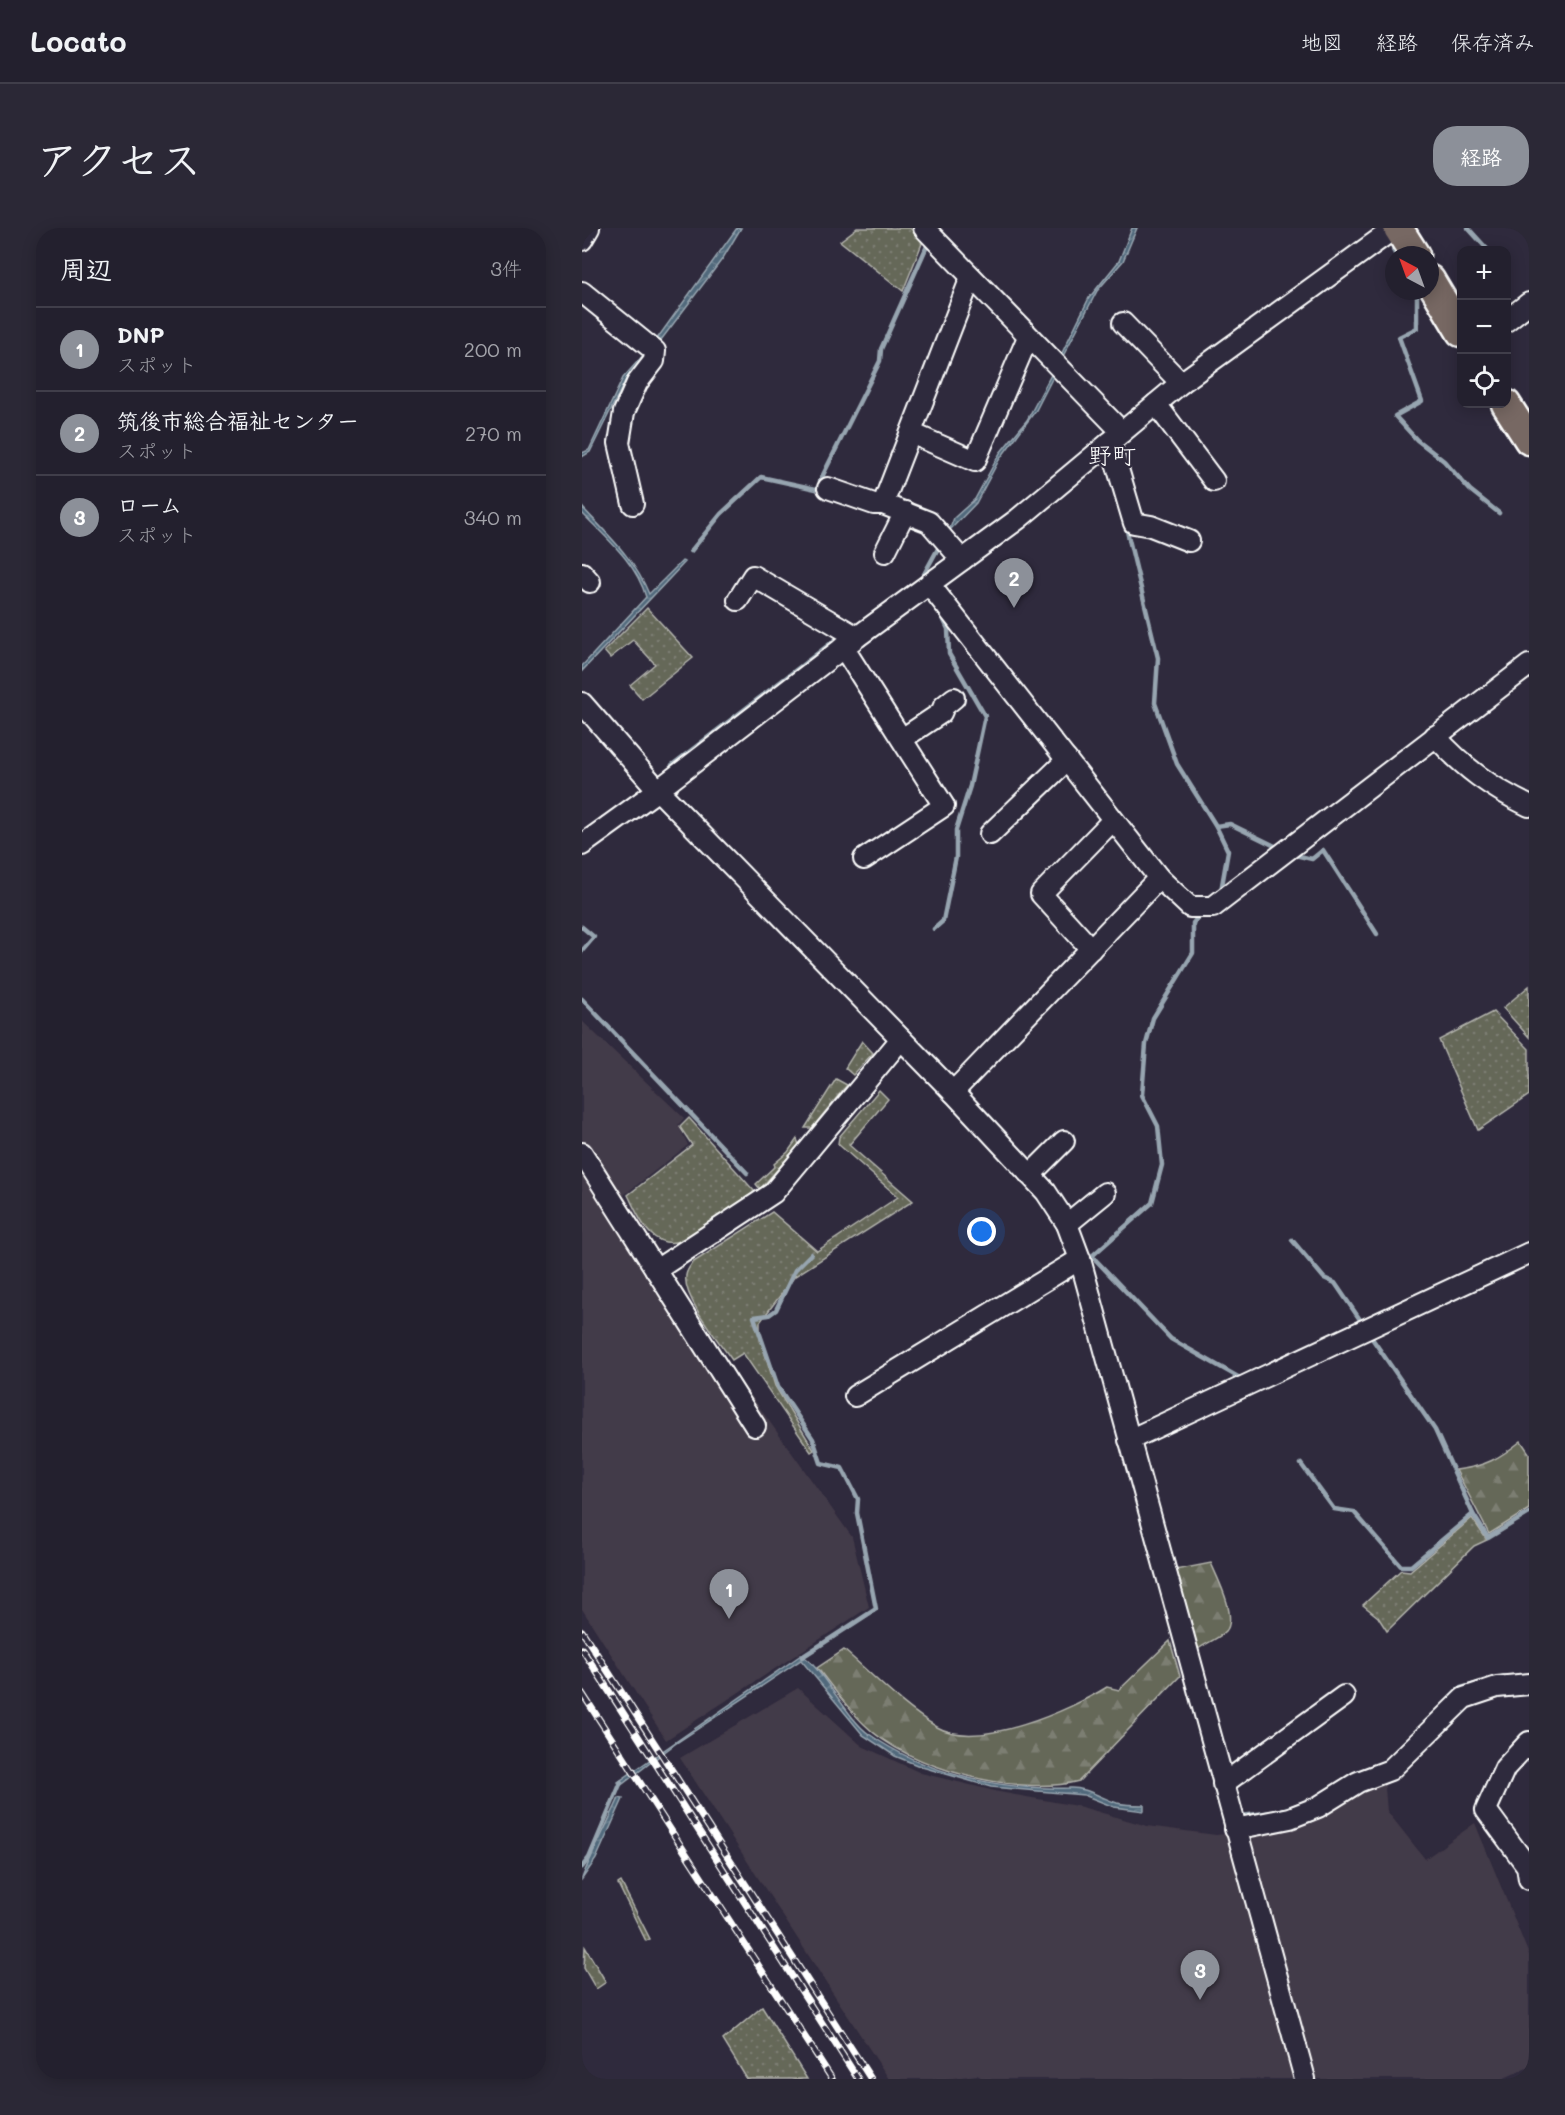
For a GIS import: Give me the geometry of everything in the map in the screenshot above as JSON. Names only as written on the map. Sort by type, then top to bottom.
[{"type":"highway","points":[[1397,228],[1409,246]]},
{"type":"highway","points":[[1439,295],[1457,325]]},
{"type":"highway","points":[[1509,408],[1529,440]]},
{"type":"street","points":[[582,240],[589,228]]},
{"type":"street","points":[[924,228],[1028,338],[1116,437],[1134,523],[1151,525],[1189,541]]},
{"type":"street","points":[[582,845],[658,790],[850,642],[1018,519],[1181,383],[1397,228]]},
{"type":"street","points":[[884,504],[971,277]]},
{"type":"street","points":[[582,292],[655,351],[654,361],[637,383],[624,412],[619,443],[633,504]]},
{"type":"street","points":[[1511,317],[1529,303]]},
{"type":"street","points":[[1123,323],[1181,383]]},
{"type":"street","points":[[911,434],[975,461],[1028,338]]},
{"type":"street","points":[[1156,404],[1214,481]]},
{"type":"street","points":[[828,488],[874,504],[884,504],[929,522],[962,560]]},
{"type":"street","points":[[885,552],[905,512]]},
{"type":"street","points":[[738,600],[753,576],[850,642],[902,739],[944,806],[864,859]]},
{"type":"street","points":[[929,584],[1159,878],[1190,908],[1213,907],[1435,736],[1526,673]]},
{"type":"street","points":[[902,739],[941,713],[944,705],[954,698]]},
{"type":"street","points":[[582,703],[658,790],[953,1092],[1046,1192],[1067,1224],[1080,1259],[1305,2079]]},
{"type":"street","points":[[1435,736],[1458,762],[1492,788],[1529,807]]},
{"type":"street","points":[[990,834],[1067,760]]},
{"type":"street","points":[[1091,949],[1041,894],[1113,820]]},
{"type":"street","points":[[953,1092],[1159,878]]},
{"type":"street","points":[[656,1270],[773,1193],[901,1039]]},
{"type":"street","points":[[1030,1175],[1064,1141]]},
{"type":"street","points":[[582,1153],[755,1426]]},
{"type":"street","points":[[1067,1224],[1105,1193]]},
{"type":"street","points":[[1129,1440],[1529,1253]]},
{"type":"street","points":[[855,1395],[1080,1259]]},
{"type":"street","points":[[1235,1828],[1290,1818],[1318,1807],[1358,1782],[1390,1770],[1464,1698],[1497,1687],[1529,1684]]},
{"type":"street","points":[[1223,1784],[1344,1696]]},
{"type":"street","points":[[1529,1742],[1505,1768],[1485,1810],[1527,1866],[1529,1879]]},
{"type":"shaded area","points":[[582,1021],[684,1118],[678,1125],[688,1145],[624,1195],[732,1369],[852,1537],[869,1607],[666,1740],[582,1609]]},
{"type":"shaded area","points":[[798,1688],[862,1746],[921,1773],[999,1792],[1082,1807],[1147,1826],[1216,1835],[1304,1825],[1321,1818],[1384,1777],[1387,1811],[1425,1859],[1475,1823],[1529,1955],[1529,2067],[1502,2079],[984,2079],[977,2075],[946,2079],[889,2079],[680,1758]]},
{"type":"green space","points":[[857,228],[910,228],[923,241],[903,291],[840,241]]},
{"type":"green space","points":[[647,608],[693,658],[642,699],[630,685],[655,664],[633,640],[610,658],[604,651]]},
{"type":"green space","points":[[1529,986],[1529,1037],[1503,1008]]},
{"type":"green space","points":[[1493,1012],[1529,1049],[1529,1095],[1478,1130],[1439,1040]]},
{"type":"green space","points":[[862,1041],[873,1053],[853,1075],[845,1068]]},
{"type":"green space","points":[[836,1079],[847,1085],[812,1128],[805,1128]]},
{"type":"green space","points":[[879,1090],[888,1099],[849,1145],[913,1201],[795,1276],[760,1322],[760,1338],[775,1386],[814,1450],[811,1452],[743,1353],[732,1360],[711,1331],[695,1307],[686,1285],[686,1274],[692,1263],[772,1212],[817,1251],[898,1197],[838,1144],[839,1137]]},
{"type":"green space","points":[[689,1118],[756,1193],[684,1240],[663,1241],[648,1231],[628,1195],[692,1145],[680,1127]]},
{"type":"green space","points":[[797,1139],[799,1145],[760,1189],[756,1184],[788,1152]]},
{"type":"green space","points":[[1521,1441],[1529,1453],[1529,1509],[1489,1534],[1456,1470],[1475,1467],[1491,1461]]},
{"type":"green space","points":[[1472,1518],[1487,1540],[1474,1546],[1387,1631],[1378,1617],[1363,1605],[1401,1570],[1410,1571]]},
{"type":"green space","points":[[1211,1563],[1228,1607],[1229,1625],[1223,1634],[1198,1649],[1175,1570]]},
{"type":"green space","points":[[1170,1641],[1180,1676],[1079,1781],[1054,1785],[996,1782],[936,1766],[908,1754],[883,1740],[864,1724],[817,1668],[844,1650],[924,1719],[937,1727],[955,1733],[976,1734],[1024,1725],[1071,1706],[1107,1687],[1119,1690]]},
{"type":"green space","points":[[621,1882],[650,1939],[646,1941],[618,1884]]},
{"type":"green space","points":[[585,1947],[606,1982],[596,1989],[584,1968]]},
{"type":"green space","points":[[762,2007],[807,2079],[747,2079],[723,2040]]},
{"type":"water","points":[[737,228],[741,228],[723,258],[658,344],[626,379],[590,452],[582,457],[582,453],[589,450],[623,378],[654,343]]},
{"type":"water","points":[[1132,228],[1137,228],[1123,261],[1097,291],[1062,358],[1060,357],[1089,298],[1119,261]]},
{"type":"water","points":[[1053,371],[1055,373],[1036,410],[999,460],[976,503],[949,531],[954,518],[975,499],[1000,453],[1027,420]]},
{"type":"water","points":[[582,507],[628,558],[649,594],[682,561],[685,562],[582,671],[582,666],[646,597],[628,562],[582,513]]},
{"type":"water","points":[[801,1655],[816,1669],[860,1727],[891,1748],[915,1760],[939,1770],[990,1783],[1081,1789],[1117,1803],[1144,1805],[1144,1811],[1114,1807],[1084,1795],[991,1787],[922,1767],[895,1756],[863,1735],[801,1660],[675,1744],[620,1786],[618,1782]]},
{"type":"water","points":[[1529,1674],[1529,1678],[1502,1679],[1388,1760],[1459,1687],[1503,1675]]},
{"type":"water","points":[[1388,1760],[1327,1797],[1247,1821],[1244,1814],[1277,1810],[1312,1799],[1328,1792],[1350,1774]]},
{"type":"water","points":[[619,1798],[623,1799],[596,1859],[582,1879],[587,1866]]},
{"type":"waterway","points":[[1468,228],[1484,246]]},
{"type":"waterway","points":[[820,481],[880,361],[881,349],[927,246]]},
{"type":"waterway","points":[[1417,300],[1417,328],[1399,337],[1422,401],[1395,416],[1417,440],[1444,461],[1470,490],[1499,513]]},
{"type":"waterway","points":[[691,551],[721,514],[761,477],[816,489]]},
{"type":"waterway","points":[[1125,523],[1158,658],[1155,703],[1177,764],[1216,826],[1228,851],[1221,891]]},
{"type":"waterway","points":[[923,576],[941,543]]},
{"type":"waterway","points":[[934,929],[943,921],[956,857],[956,830],[970,786],[985,716],[949,654],[948,629],[941,614]]},
{"type":"waterway","points":[[672,765],[839,637]]},
{"type":"waterway","points":[[1216,826],[1230,824],[1281,849]]},
{"type":"waterway","points":[[1291,854],[1312,859],[1323,850],[1377,934]]},
{"type":"waterway","points":[[1202,913],[1193,923],[1193,953],[1153,1018],[1146,1044],[1142,1095],[1158,1126],[1162,1165],[1152,1203],[1092,1256],[1171,1339],[1238,1377]]},
{"type":"waterway","points":[[582,927],[594,937],[582,951]]},
{"type":"waterway","points":[[582,999],[747,1173]]},
{"type":"waterway","points":[[1292,1240],[1324,1278],[1335,1283],[1363,1324]]},
{"type":"waterway","points":[[802,1657],[876,1609],[857,1513],[858,1499],[842,1468],[821,1463],[813,1439],[778,1387],[754,1317],[769,1315],[776,1310],[795,1270],[811,1254]]},
{"type":"waterway","points":[[1369,1334],[1435,1430],[1473,1514]]},
{"type":"waterway","points":[[1301,1464],[1334,1509],[1354,1512],[1401,1566],[1411,1566],[1473,1514],[1488,1538],[1529,1513]]},
{"type":"waterway","points":[[582,1867],[589,1858],[621,1782]]},
{"type":"railway","points":[[582,1631],[871,2079]]},
{"type":"railway","points":[[582,1649],[858,2079]]},
{"type":"railway","points":[[582,1693],[832,2079]]},
{"type":"place","name":"筑後市総合福祉センター","points":[[1014,608]]},
{"type":"place","name":"DNP","points":[[729,1619]]},
{"type":"place","name":"ローム","points":[[1200,2000]]},
{"type":"district","name":"野町","points":[[1112,454]]}]
